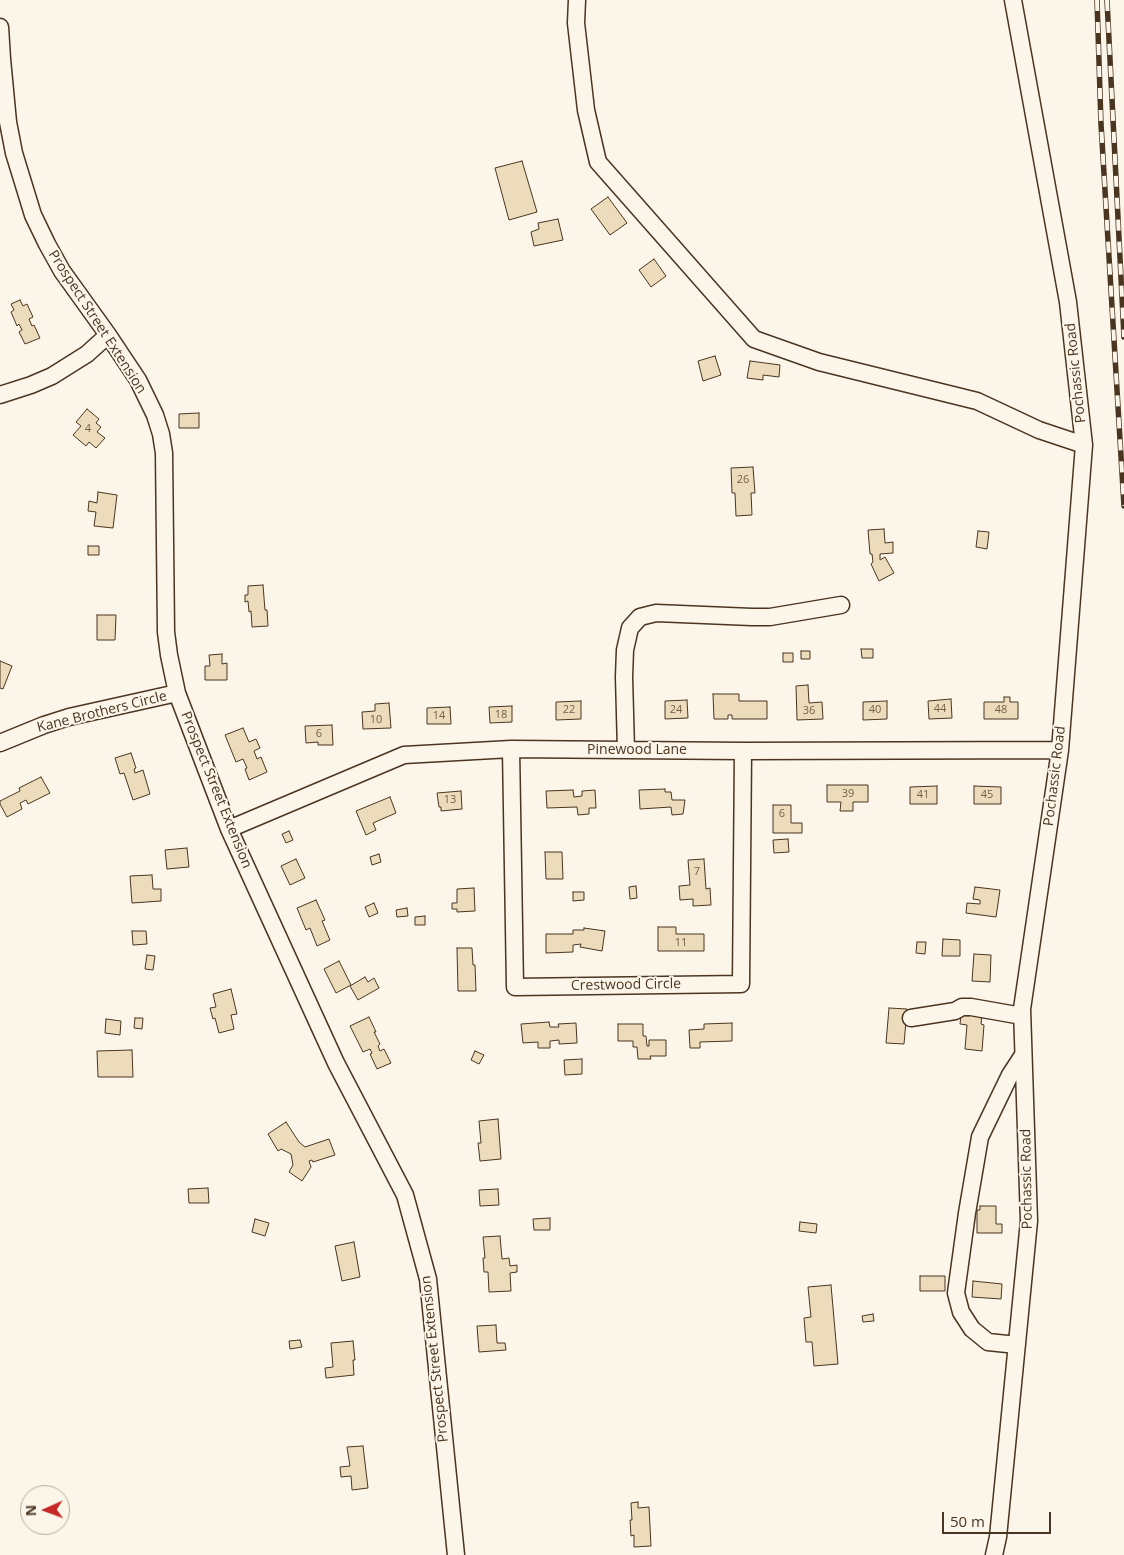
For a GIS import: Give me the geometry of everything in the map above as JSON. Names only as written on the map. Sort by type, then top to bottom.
[{"type":"street","points":[[577,0],[576,23],[586,110],[598,162],[754,339],[819,362],[977,401],[1039,430],[1084,445]]},
{"type":"street","name":"Pochassic Road","points":[[994,1555],[998,1536],[1029,1221],[1022,1010],[1060,750],[1084,445],[1068,302],[1013,0]]},
{"type":"street","name":"Prospect Street Extension","points":[[0,27],[4,123],[33,215],[66,278],[108,335],[146,395],[161,434],[164,452],[165,618],[169,655],[177,693],[229,829],[336,1063],[405,1195],[428,1279],[456,1555]]},
{"type":"street","points":[[0,394],[32,385],[52,376],[75,362],[108,335]]},
{"type":"street","points":[[626,750],[625,650],[630,628],[640,617],[656,613],[752,618],[841,605]]},
{"type":"street","name":"Kane Brothers Circle","points":[[0,743],[69,717],[177,693]]},
{"type":"street","name":"Pinewood Lane","points":[[229,829],[404,755],[511,749],[743,751],[1060,750]]},
{"type":"street","name":"Crestwood Circle","points":[[511,749],[515,987],[741,984],[743,751]]},
{"type":"street","points":[[911,1018],[971,1007],[1022,1016]]},
{"type":"street","points":[[1017,1345],[988,1342],[972,1329],[961,1312],[956,1293],[966,1213],[980,1137],[1010,1075],[1023,1055]]},
{"type":"building","points":[[522,161],[537,212],[509,220],[495,168]]},
{"type":"building","points":[[608,197],[627,223],[610,235],[591,209]]},
{"type":"building","points":[[558,219],[563,240],[534,246],[531,232],[539,229],[538,223]]},
{"type":"building","points":[[654,259],[666,276],[651,287],[639,270]]},
{"type":"building","points":[[20,300],[23,306],[27,304],[33,317],[29,319],[40,338],[25,344],[19,332],[22,330],[19,324],[17,326],[11,312],[14,310],[11,304]]},
{"type":"building","points":[[715,356],[721,375],[703,381],[698,361]]},
{"type":"building","points":[[750,361],[780,365],[779,377],[763,375],[763,380],[747,378]]},
{"type":"building","points":[[87,409],[99,419],[96,423],[101,427],[97,432],[105,438],[96,448],[89,442],[86,446],[73,435],[81,426],[76,422]]},
{"type":"building","points":[[199,413],[199,428],[179,428],[179,414]]},
{"type":"building","points":[[753,467],[755,493],[751,493],[752,515],[736,516],[735,493],[732,493],[731,468]]},
{"type":"building","points":[[98,492],[117,495],[113,528],[94,526],[96,512],[88,511],[89,501],[97,503]]},
{"type":"building","points":[[884,529],[885,543],[893,542],[893,553],[880,554],[880,560],[885,557],[894,573],[879,581],[871,564],[873,562],[872,554],[870,554],[868,530]]},
{"type":"building","points":[[978,531],[989,532],[987,549],[976,547]]},
{"type":"building","points":[[88,546],[99,546],[99,555],[88,555]]},
{"type":"building","points":[[263,585],[268,626],[252,627],[251,611],[249,612],[248,601],[245,602],[245,595],[248,595],[248,586]]},
{"type":"building","points":[[97,615],[116,615],[115,640],[97,640]]},
{"type":"building","points":[[861,649],[873,649],[873,658],[862,658]]},
{"type":"building","points":[[801,651],[810,651],[810,659],[801,659]]},
{"type":"building","points":[[783,653],[793,653],[793,662],[783,662]]},
{"type":"building","points":[[222,654],[222,664],[227,663],[227,680],[205,680],[205,666],[210,666],[209,655]]},
{"type":"building","points":[[0,661],[12,666],[3,689],[0,688]]},
{"type":"building","points":[[808,685],[809,703],[822,702],[823,719],[797,720],[796,686]]},
{"type":"building","points":[[713,694],[739,694],[739,701],[767,701],[767,719],[732,719],[732,715],[728,715],[728,719],[714,719]]},
{"type":"building","points":[[1004,697],[1010,697],[1010,702],[1018,702],[1018,719],[984,719],[984,702],[1004,702]]},
{"type":"building","points":[[951,699],[952,718],[929,719],[928,701]]},
{"type":"building","points":[[687,700],[688,718],[665,719],[665,701]]},
{"type":"building","points":[[581,701],[581,719],[556,720],[556,702]]},
{"type":"building","points":[[887,701],[887,719],[863,720],[863,702]]},
{"type":"building","points":[[389,703],[391,728],[363,729],[362,712],[375,711],[375,704]]},
{"type":"building","points":[[512,706],[512,722],[490,723],[489,707]]},
{"type":"building","points":[[450,707],[451,724],[427,724],[427,708]]},
{"type":"building","points":[[332,725],[333,745],[318,745],[318,742],[306,743],[305,726]]},
{"type":"building","points":[[243,728],[249,742],[256,739],[260,748],[254,751],[257,759],[261,757],[267,772],[249,780],[243,759],[236,762],[225,735]]},
{"type":"building","points":[[131,753],[136,768],[134,769],[135,773],[143,770],[150,794],[133,800],[124,773],[120,774],[115,758]]},
{"type":"building","points":[[41,777],[50,793],[28,804],[26,800],[20,803],[22,809],[7,817],[0,801],[20,791],[19,788]]},
{"type":"building","points":[[827,785],[868,785],[868,802],[853,802],[853,811],[840,811],[841,802],[827,802]]},
{"type":"building","points":[[937,786],[937,804],[910,804],[910,787]]},
{"type":"building","points":[[974,786],[1001,787],[1001,804],[974,804]]},
{"type":"building","points":[[665,789],[665,792],[671,792],[672,800],[685,800],[683,814],[672,815],[671,807],[640,809],[639,790]]},
{"type":"building","points":[[573,790],[574,797],[582,796],[582,791],[595,790],[596,808],[589,808],[589,814],[578,815],[577,807],[547,808],[546,791]]},
{"type":"building","points":[[461,791],[462,809],[441,811],[437,793]]},
{"type":"building","points":[[390,797],[396,813],[373,823],[376,830],[366,835],[356,811]]},
{"type":"building","points":[[773,805],[791,805],[791,823],[802,823],[802,833],[773,833]]},
{"type":"building","points":[[289,831],[293,840],[286,843],[282,834]]},
{"type":"building","points":[[788,839],[789,852],[774,853],[773,840]]},
{"type":"building","points":[[187,848],[189,867],[167,869],[165,850]]},
{"type":"building","points":[[545,852],[562,852],[563,879],[546,879]]},
{"type":"building","points":[[379,854],[381,862],[372,865],[370,857]]},
{"type":"building","points":[[296,859],[305,878],[290,885],[281,866]]},
{"type":"building","points":[[704,859],[706,889],[710,888],[711,905],[693,906],[693,899],[680,900],[679,886],[690,885],[688,860]]},
{"type":"building","points":[[152,875],[153,889],[161,889],[161,901],[132,903],[130,876]]},
{"type":"building","points":[[636,886],[637,898],[630,899],[629,887]]},
{"type":"building","points":[[975,887],[1000,890],[996,917],[966,913],[967,903],[980,904],[980,900],[973,899]]},
{"type":"building","points":[[474,888],[475,911],[457,912],[457,909],[452,909],[452,903],[457,903],[457,889]]},
{"type":"building","points":[[573,892],[584,892],[584,900],[573,901]]},
{"type":"building","points":[[316,900],[325,920],[322,921],[330,940],[317,946],[310,928],[306,930],[297,908]]},
{"type":"building","points":[[374,903],[378,913],[369,917],[365,907]]},
{"type":"building","points":[[407,908],[408,916],[397,917],[396,910]]},
{"type":"building","points":[[425,916],[425,925],[415,925],[415,917]]},
{"type":"building","points":[[658,927],[676,927],[676,934],[704,934],[704,951],[658,951]]},
{"type":"building","points":[[584,928],[605,931],[602,951],[580,947],[581,944],[573,945],[573,952],[546,953],[546,934],[573,934],[573,930],[584,930]]},
{"type":"building","points":[[132,931],[146,931],[147,944],[133,945]]},
{"type":"building","points":[[943,939],[960,940],[960,956],[942,956]]},
{"type":"building","points":[[917,942],[926,942],[925,954],[916,953]]},
{"type":"building","points":[[457,948],[472,948],[476,991],[458,991]]},
{"type":"building","points":[[974,954],[991,955],[990,982],[972,981]]},
{"type":"building","points":[[147,955],[155,956],[153,970],[145,969]]},
{"type":"building","points":[[339,961],[351,985],[336,993],[324,969]]},
{"type":"building","points":[[365,977],[368,982],[374,978],[379,988],[358,1000],[350,986]]},
{"type":"building","points":[[231,989],[237,1014],[231,1015],[234,1029],[219,1033],[210,1008],[216,1007],[213,994]]},
{"type":"building","points":[[889,1008],[907,1009],[904,1044],[886,1043]]},
{"type":"building","points":[[969,1014],[982,1015],[981,1024],[984,1025],[982,1051],[965,1049],[967,1025],[960,1024],[961,1015],[969,1016]]},
{"type":"building","points":[[369,1017],[380,1044],[378,1046],[380,1051],[384,1049],[391,1063],[377,1069],[370,1054],[372,1053],[370,1049],[363,1052],[350,1026]]},
{"type":"building","points":[[135,1018],[143,1018],[142,1029],[134,1028]]},
{"type":"building","points":[[106,1019],[121,1021],[120,1035],[105,1033]]},
{"type":"building","points":[[549,1022],[550,1027],[559,1027],[558,1024],[576,1023],[577,1043],[559,1044],[559,1040],[550,1041],[550,1048],[538,1048],[538,1042],[523,1043],[521,1024]]},
{"type":"building","points":[[732,1023],[732,1041],[700,1042],[700,1048],[690,1048],[689,1030],[704,1029],[704,1024]]},
{"type":"building","points":[[618,1024],[643,1024],[643,1036],[646,1036],[647,1046],[649,1046],[649,1040],[666,1040],[666,1056],[650,1056],[651,1059],[638,1059],[637,1047],[633,1047],[633,1041],[618,1041]]},
{"type":"building","points":[[132,1050],[133,1077],[98,1077],[97,1051]]},
{"type":"building","points":[[475,1051],[484,1055],[479,1064],[471,1060]]},
{"type":"building","points":[[582,1059],[582,1074],[565,1075],[564,1060]]},
{"type":"building","points":[[498,1119],[501,1159],[480,1161],[478,1143],[481,1143],[479,1121]]},
{"type":"building","points":[[286,1122],[299,1142],[305,1147],[329,1139],[335,1155],[313,1162],[312,1160],[309,1161],[311,1167],[302,1181],[289,1172],[293,1165],[291,1154],[281,1149],[278,1151],[268,1134]]},
{"type":"building","points":[[208,1188],[209,1203],[189,1203],[188,1189]]},
{"type":"building","points":[[498,1189],[499,1205],[480,1206],[479,1190]]},
{"type":"building","points":[[980,1206],[996,1206],[996,1224],[1002,1224],[1002,1233],[977,1233],[977,1210],[980,1210]]},
{"type":"building","points":[[550,1218],[550,1230],[534,1230],[533,1219]]},
{"type":"building","points":[[255,1219],[269,1223],[265,1236],[252,1232]]},
{"type":"building","points":[[800,1222],[817,1224],[816,1233],[799,1231]]},
{"type":"building","points":[[500,1236],[502,1259],[509,1258],[510,1266],[517,1265],[517,1272],[510,1273],[511,1291],[489,1292],[488,1272],[484,1272],[483,1237]]},
{"type":"building","points":[[354,1242],[360,1277],[342,1281],[335,1246]]},
{"type":"building","points":[[920,1276],[945,1276],[945,1291],[920,1291]]},
{"type":"building","points":[[973,1281],[1002,1284],[1001,1299],[972,1297]]},
{"type":"building","points":[[831,1285],[838,1364],[814,1366],[812,1342],[806,1342],[804,1318],[811,1317],[808,1287]]},
{"type":"building","points":[[873,1314],[874,1321],[863,1322],[862,1316]]},
{"type":"building","points":[[496,1325],[497,1343],[505,1343],[506,1350],[479,1352],[477,1326]]},
{"type":"building","points":[[300,1340],[302,1347],[290,1349],[289,1341]]},
{"type":"building","points":[[353,1341],[354,1375],[326,1378],[325,1368],[333,1367],[331,1343]]},
{"type":"building","points":[[363,1446],[368,1488],[352,1490],[351,1476],[341,1477],[340,1467],[350,1466],[347,1447]]},
{"type":"building","points":[[638,1502],[638,1508],[649,1507],[651,1546],[634,1547],[634,1535],[631,1536],[631,1503]]},
{"type":"railway","points":[[1097,0],[1101,124],[1124,506]]},
{"type":"railway","points":[[1107,0],[1124,337]]}]
